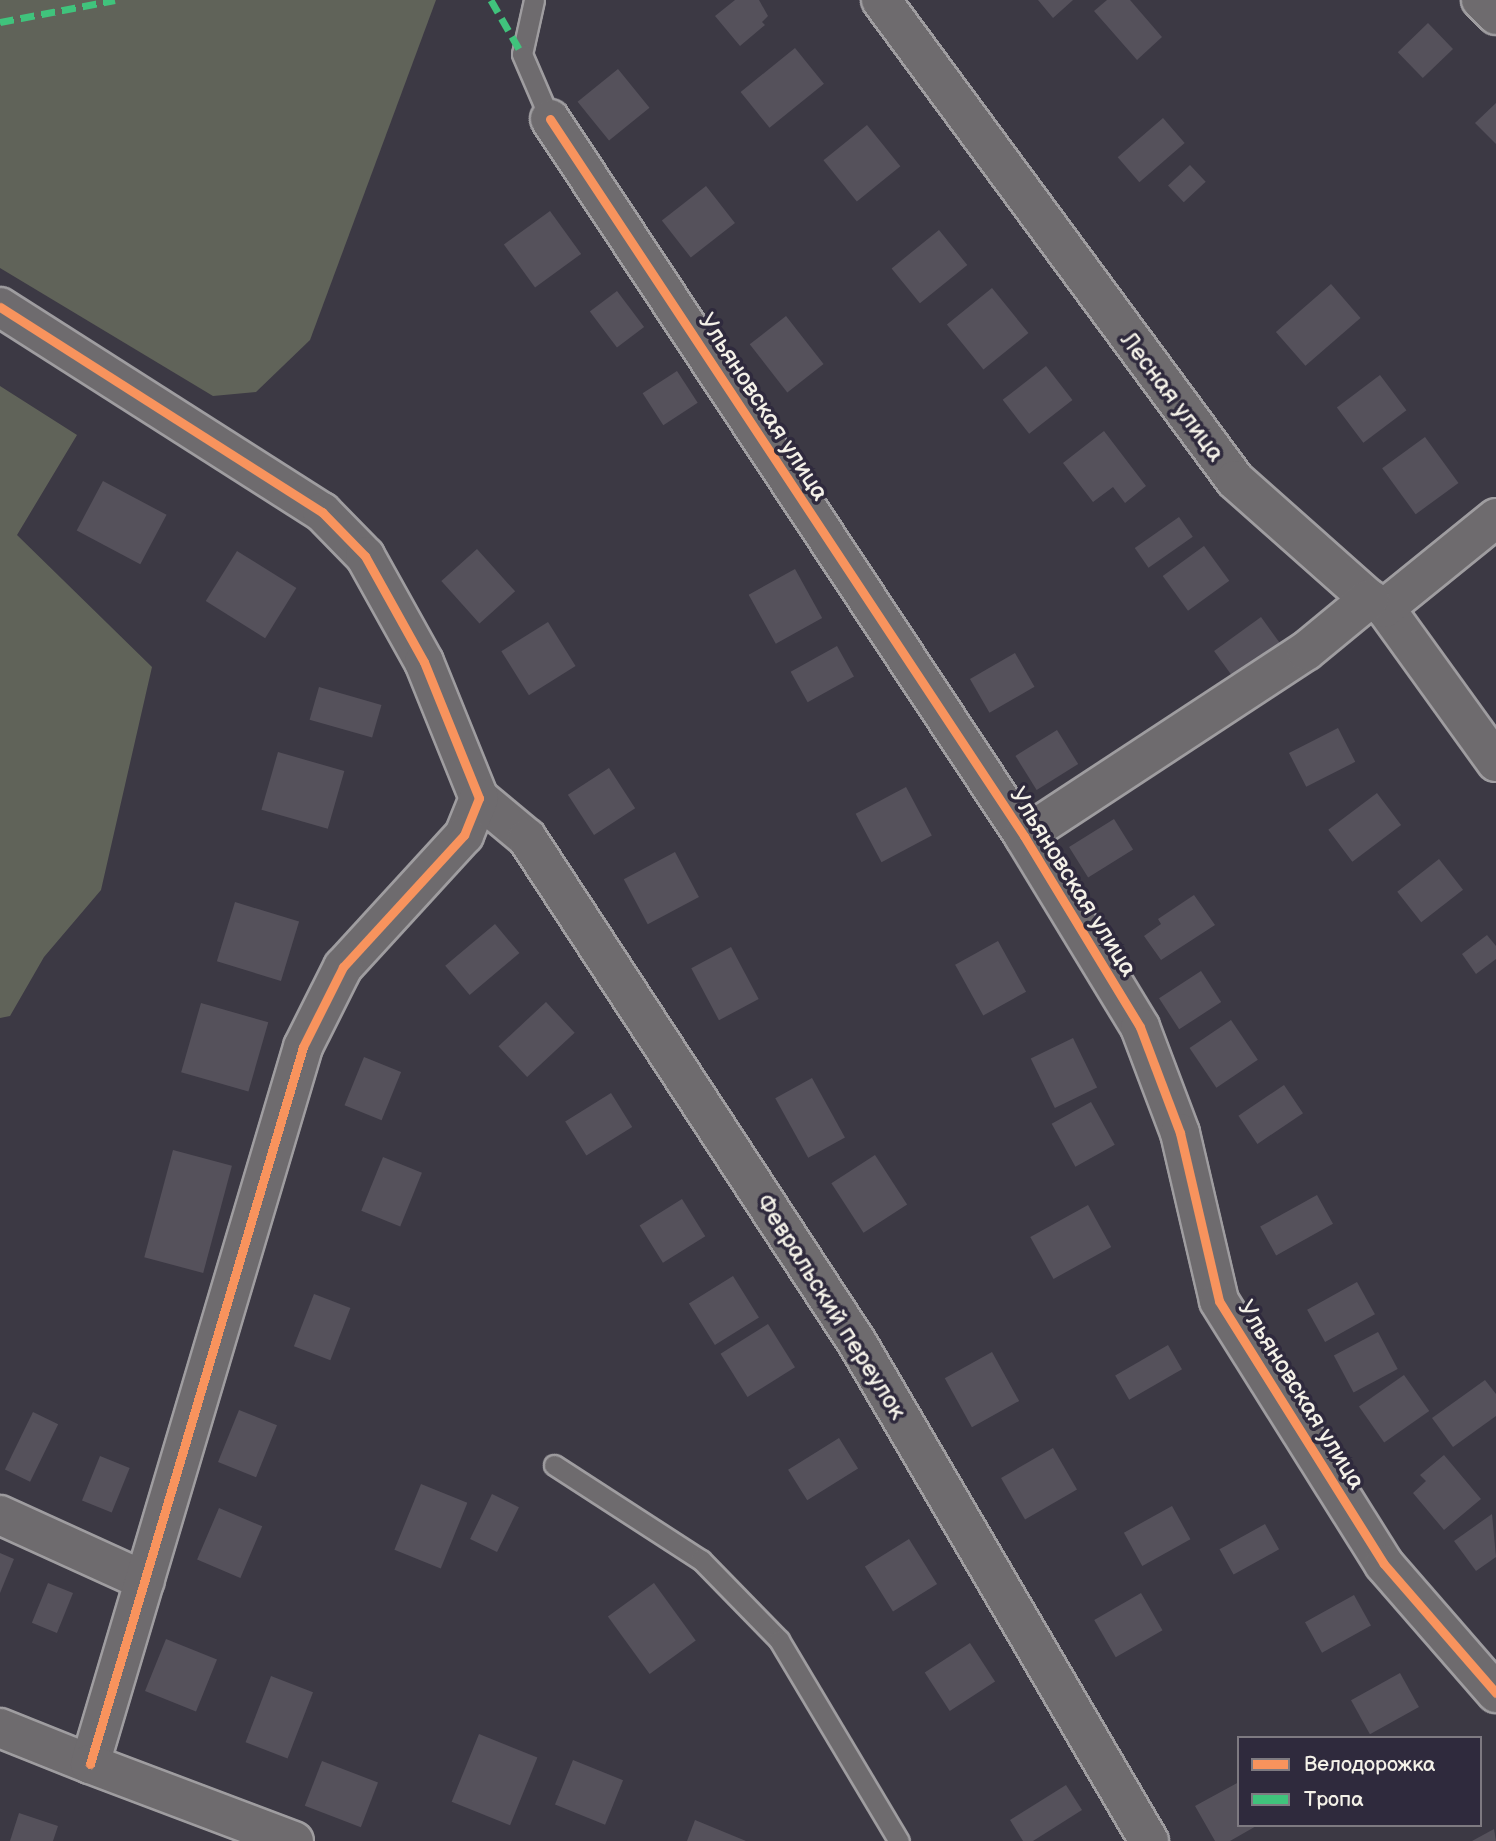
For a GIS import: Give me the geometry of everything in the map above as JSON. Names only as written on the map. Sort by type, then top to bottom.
[{"type":"street","name":"Лесная улица","points":[[881,0],[1234,480],[1377,603],[1496,762]]},
{"type":"street","points":[[1481,0],[1496,15]]},
{"type":"street","name":"Ульяновская улица","points":[[550,119],[1024,836],[1140,1027],[1180,1133],[1219,1301],[1384,1564],[1496,1693]]},
{"type":"street","points":[[0,307],[331,520],[365,556],[424,662],[479,798],[464,835],[343,967],[303,1047],[90,1764]]},
{"type":"street","points":[[1024,836],[1306,651],[1496,518]]},
{"type":"street","name":"Февральский переулок","points":[[479,798],[527,838],[858,1344],[1149,1841]]},
{"type":"street","points":[[0,1515],[145,1581]]},
{"type":"street","points":[[3,1740],[90,1764],[294,1841]]},
{"type":"lane","points":[[534,0],[522,54],[550,119]]},
{"type":"lane","points":[[554,1465],[701,1560],[779,1640],[899,1841]]},
{"type":"shaded area","points":[[0,0],[436,0],[310,340],[256,392],[213,396],[0,268]]},
{"type":"shaded area","points":[[0,386],[77,435],[17,535],[152,667],[101,890],[44,957],[10,1016],[0,1018]]},
{"type":"building","points":[[735,0],[759,0],[768,16],[762,22],[765,25],[740,46],[715,16]]},
{"type":"building","points":[[1038,0],[1073,0],[1053,18]]},
{"type":"building","points":[[1107,0],[1130,0],[1162,37],[1137,60],[1094,11]]},
{"type":"building","points":[[1428,23],[1453,49],[1423,78],[1398,52]]},
{"type":"building","points":[[795,48],[824,84],[770,128],[741,92]]},
{"type":"building","points":[[618,69],[649,108],[609,141],[578,102]]},
{"type":"building","points":[[1496,103],[1496,144],[1475,123]]},
{"type":"building","points":[[1163,118],[1185,143],[1139,182],[1118,157]]},
{"type":"building","points":[[867,125],[900,166],[857,201],[823,160]]},
{"type":"building","points":[[1190,165],[1206,182],[1184,202],[1168,185]]},
{"type":"building","points":[[706,186],[735,223],[691,258],[662,220]]},
{"type":"building","points":[[550,211],[581,254],[535,287],[504,245]]},
{"type":"building","points":[[939,230],[967,265],[920,303],[892,268]]},
{"type":"building","points":[[1331,284],[1361,318],[1305,366],[1276,332]]},
{"type":"building","points":[[992,288],[1029,333],[983,370],[947,325]]},
{"type":"building","points":[[617,291],[644,327],[617,347],[590,311]]},
{"type":"building","points":[[786,316],[824,364],[787,392],[750,344]]},
{"type":"building","points":[[1046,366],[1072,400],[1029,434],[1003,400]]},
{"type":"building","points":[[677,371],[698,403],[663,425],[643,393]]},
{"type":"building","points":[[1380,375],[1406,410],[1363,443],[1337,407]]},
{"type":"building","points":[[1104,431],[1146,486],[1125,503],[1113,487],[1093,502],[1063,463]]},
{"type":"building","points":[[1425,437],[1459,483],[1416,514],[1382,468]]},
{"type":"building","points":[[103,481],[167,515],[140,564],[77,530]]},
{"type":"building","points":[[1179,517],[1193,537],[1149,568],[1135,548]]},
{"type":"building","points":[[1204,546],[1229,581],[1188,611],[1163,576]]},
{"type":"building","points":[[477,549],[515,591],[479,623],[441,581]]},
{"type":"building","points":[[237,551],[296,588],[265,638],[206,601]]},
{"type":"building","points":[[795,569],[822,618],[776,644],[749,595]]},
{"type":"building","points":[[1261,617],[1280,643],[1233,677],[1214,651]]},
{"type":"building","points":[[548,622],[576,666],[529,695],[501,651]]},
{"type":"building","points":[[837,646],[854,677],[808,702],[791,672]]},
{"type":"building","points":[[1015,653],[1034,687],[989,713],[970,679]]},
{"type":"building","points":[[319,687],[381,705],[372,738],[310,720]]},
{"type":"building","points":[[1338,728],[1355,762],[1306,787],[1289,753]]},
{"type":"building","points":[[1057,730],[1078,764],[1037,790],[1015,756]]},
{"type":"building","points":[[278,752],[344,771],[328,829],[261,810]]},
{"type":"building","points":[[609,768],[635,808],[594,835],[568,795]]},
{"type":"building","points":[[906,787],[932,836],[881,862],[856,814]]},
{"type":"building","points":[[1377,793],[1401,825],[1352,862],[1328,830]]},
{"type":"building","points":[[1114,819],[1133,850],[1088,878],[1069,847]]},
{"type":"building","points":[[675,852],[699,897],[648,924],[624,879]]},
{"type":"building","points":[[1439,859],[1463,890],[1421,922],[1397,892]]},
{"type":"building","points":[[1194,895],[1215,925],[1161,960],[1144,936],[1161,924],[1158,919]]},
{"type":"building","points":[[235,902],[299,922],[281,981],[217,961]]},
{"type":"building","points":[[495,924],[519,953],[470,995],[445,966]]},
{"type":"building","points":[[1487,935],[1496,946],[1496,959],[1476,974],[1462,954]]},
{"type":"building","points":[[998,941],[1026,992],[983,1015],[955,965]]},
{"type":"building","points":[[731,947],[759,999],[719,1020],[691,968]]},
{"type":"building","points":[[1201,971],[1221,1002],[1179,1029],[1159,998]]},
{"type":"building","points":[[546,1002],[575,1033],[527,1077],[498,1046]]},
{"type":"building","points":[[201,1003],[268,1022],[248,1092],[181,1072]]},
{"type":"building","points":[[1231,1020],[1258,1060],[1216,1088],[1190,1048]]},
{"type":"building","points":[[1073,1038],[1097,1087],[1055,1108],[1031,1059]]},
{"type":"building","points":[[364,1057],[401,1072],[382,1120],[345,1105]]},
{"type":"building","points":[[812,1078],[845,1137],[808,1158],[775,1098]]},
{"type":"building","points":[[1284,1085],[1303,1113],[1257,1144],[1238,1116]]},
{"type":"building","points":[[611,1093],[632,1127],[586,1156],[565,1122]]},
{"type":"building","points":[[1091,1102],[1115,1145],[1075,1167],[1052,1124]]},
{"type":"building","points":[[173,1150],[232,1166],[203,1273],[144,1257]]},
{"type":"building","points":[[875,1155],[907,1204],[864,1233],[831,1183]]},
{"type":"building","points":[[383,1157],[422,1173],[400,1227],[361,1211]]},
{"type":"building","points":[[1317,1195],[1333,1224],[1276,1255],[1260,1227]]},
{"type":"building","points":[[682,1199],[705,1236],[663,1263],[640,1225]]},
{"type":"building","points":[[1088,1205],[1111,1247],[1054,1279],[1030,1237]]},
{"type":"building","points":[[733,1276],[759,1318],[715,1345],[689,1304]]},
{"type":"building","points":[[1357,1282],[1375,1314],[1325,1342],[1307,1310]]},
{"type":"building","points":[[314,1294],[350,1308],[330,1360],[294,1346]]},
{"type":"building","points":[[768,1324],[795,1367],[748,1397],[721,1354]]},
{"type":"building","points":[[1378,1332],[1398,1369],[1354,1393],[1334,1355]]},
{"type":"building","points":[[1168,1345],[1182,1369],[1129,1400],[1115,1376]]},
{"type":"building","points":[[992,1352],[1019,1401],[972,1427],[945,1378]]},
{"type":"building","points":[[1404,1375],[1429,1411],[1384,1443],[1359,1407]]},
{"type":"building","points":[[1485,1380],[1496,1394],[1496,1416],[1453,1447],[1432,1418]]},
{"type":"building","points":[[239,1410],[277,1425],[256,1477],[218,1462]]},
{"type":"building","points":[[33,1412],[58,1424],[30,1482],[5,1470]]},
{"type":"building","points":[[839,1438],[858,1469],[807,1500],[788,1470]]},
{"type":"building","points":[[1053,1448],[1077,1490],[1025,1520],[1001,1478]]},
{"type":"building","points":[[1444,1455],[1481,1499],[1444,1530],[1413,1493],[1426,1481],[1420,1475]]},
{"type":"building","points":[[100,1456],[130,1468],[112,1512],[82,1501]]},
{"type":"building","points":[[421,1484],[467,1503],[441,1569],[394,1550]]},
{"type":"building","points":[[492,1494],[519,1507],[497,1552],[470,1539]]},
{"type":"building","points":[[1172,1506],[1190,1539],[1142,1566],[1124,1533]]},
{"type":"building","points":[[219,1508],[262,1526],[240,1578],[197,1560]]},
{"type":"building","points":[[1492,1514],[1496,1557],[1476,1571],[1454,1541]]},
{"type":"building","points":[[1265,1524],[1279,1549],[1234,1575],[1220,1549]]},
{"type":"building","points":[[909,1539],[937,1584],[893,1612],[865,1567]]},
{"type":"building","points":[[0,1553],[14,1559],[0,1593]]},
{"type":"building","points":[[48,1583],[73,1593],[57,1633],[32,1623]]},
{"type":"building","points":[[654,1583],[696,1640],[650,1674],[608,1617]]},
{"type":"building","points":[[1141,1593],[1162,1630],[1116,1657],[1094,1620]]},
{"type":"building","points":[[1354,1595],[1371,1626],[1322,1653],[1305,1622]]},
{"type":"building","points":[[166,1639],[217,1660],[196,1712],[145,1691]]},
{"type":"building","points":[[970,1643],[995,1682],[950,1711],[925,1672]]},
{"type":"building","points":[[1400,1673],[1419,1707],[1370,1734],[1351,1700]]},
{"type":"building","points":[[271,1676],[313,1692],[288,1758],[246,1742]]},
{"type":"building","points":[[479,1734],[537,1758],[510,1825],[452,1802]]},
{"type":"building","points":[[573,1760],[623,1780],[605,1825],[555,1805]]},
{"type":"building","points":[[322,1761],[378,1783],[361,1827],[305,1806]]},
{"type":"building","points":[[1237,1783],[1237,1827],[1254,1827],[1230,1841],[1215,1841],[1195,1806]]},
{"type":"building","points":[[1066,1785],[1082,1810],[1033,1841],[1023,1841],[1010,1820]]},
{"type":"building","points":[[19,1813],[58,1826],[53,1841],[10,1841]]},
{"type":"building","points":[[695,1820],[746,1841],[687,1841]]},
{"type":"building","points":[[1494,1829],[1496,1841],[1472,1841]]},
{"type":"marked path","points":[[0,22],[115,0]]},
{"type":"marked path","points":[[491,0],[522,54]]},
{"type":"cycle path","points":[[550,119],[1024,836],[1140,1027],[1180,1133],[1219,1301],[1384,1564],[1496,1693]]},
{"type":"cycle path","points":[[0,307],[322,512],[365,556],[424,662],[479,798],[464,835],[343,967],[303,1047],[90,1764]]}]
